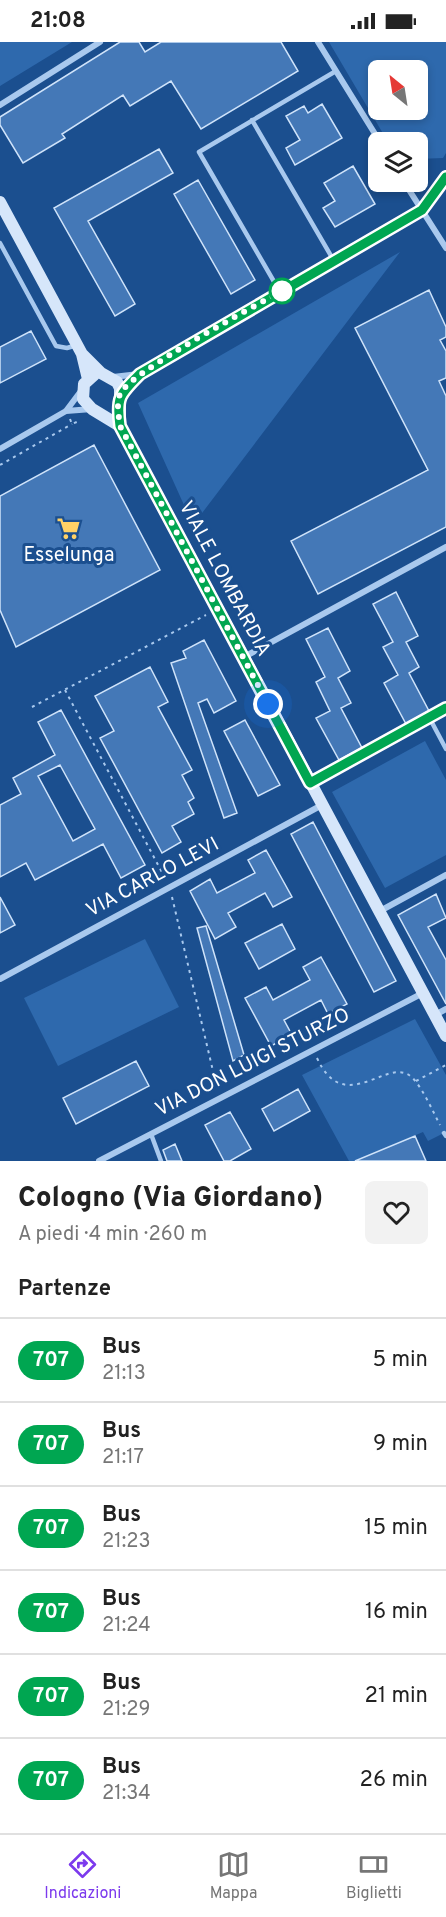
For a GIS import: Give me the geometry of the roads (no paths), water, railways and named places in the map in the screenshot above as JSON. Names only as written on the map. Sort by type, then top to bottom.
[{"type":"street","points":[[0,105],[100,42]]},
{"type":"street","points":[[318,42],[374,132]]},
{"type":"street","points":[[66,411],[112,408],[119,396],[140,374],[422,210],[446,177]]},
{"type":"street","points":[[410,192],[446,248]]},
{"type":"street","name":"VIALE LOMBARDIA","points":[[0,202],[79,349],[85,385],[83,399],[95,410],[120,426]]},
{"type":"street","name":"VIALE LOMBARDIA","points":[[79,349],[120,388],[120,426],[423,993],[440,1012],[446,1036]]},
{"type":"street","points":[[0,449],[66,411],[85,385],[107,375],[140,374]]},
{"type":"street","points":[[244,657],[446,547]]},
{"type":"street","points":[[310,783],[446,708]]},
{"type":"street","name":"VIA CARLO LEVI","points":[[0,979],[322,805]]},
{"type":"street","points":[[379,911],[446,875]]},
{"type":"street","name":"VIA DON LUIGI STURZO","points":[[99,1161],[423,993]]},
{"type":"lane","points":[[280,292],[199,152],[336,71]]},
{"type":"lane","points":[[252,120],[334,261]]},
{"type":"lane","points":[[0,243],[56,346],[79,349]]},
{"type":"lane","points":[[429,717],[446,749]]},
{"type":"lane","points":[[151,1134],[161,1161]]},
{"type":"place","name":"Esselunga","points":[[69,529]]}]
